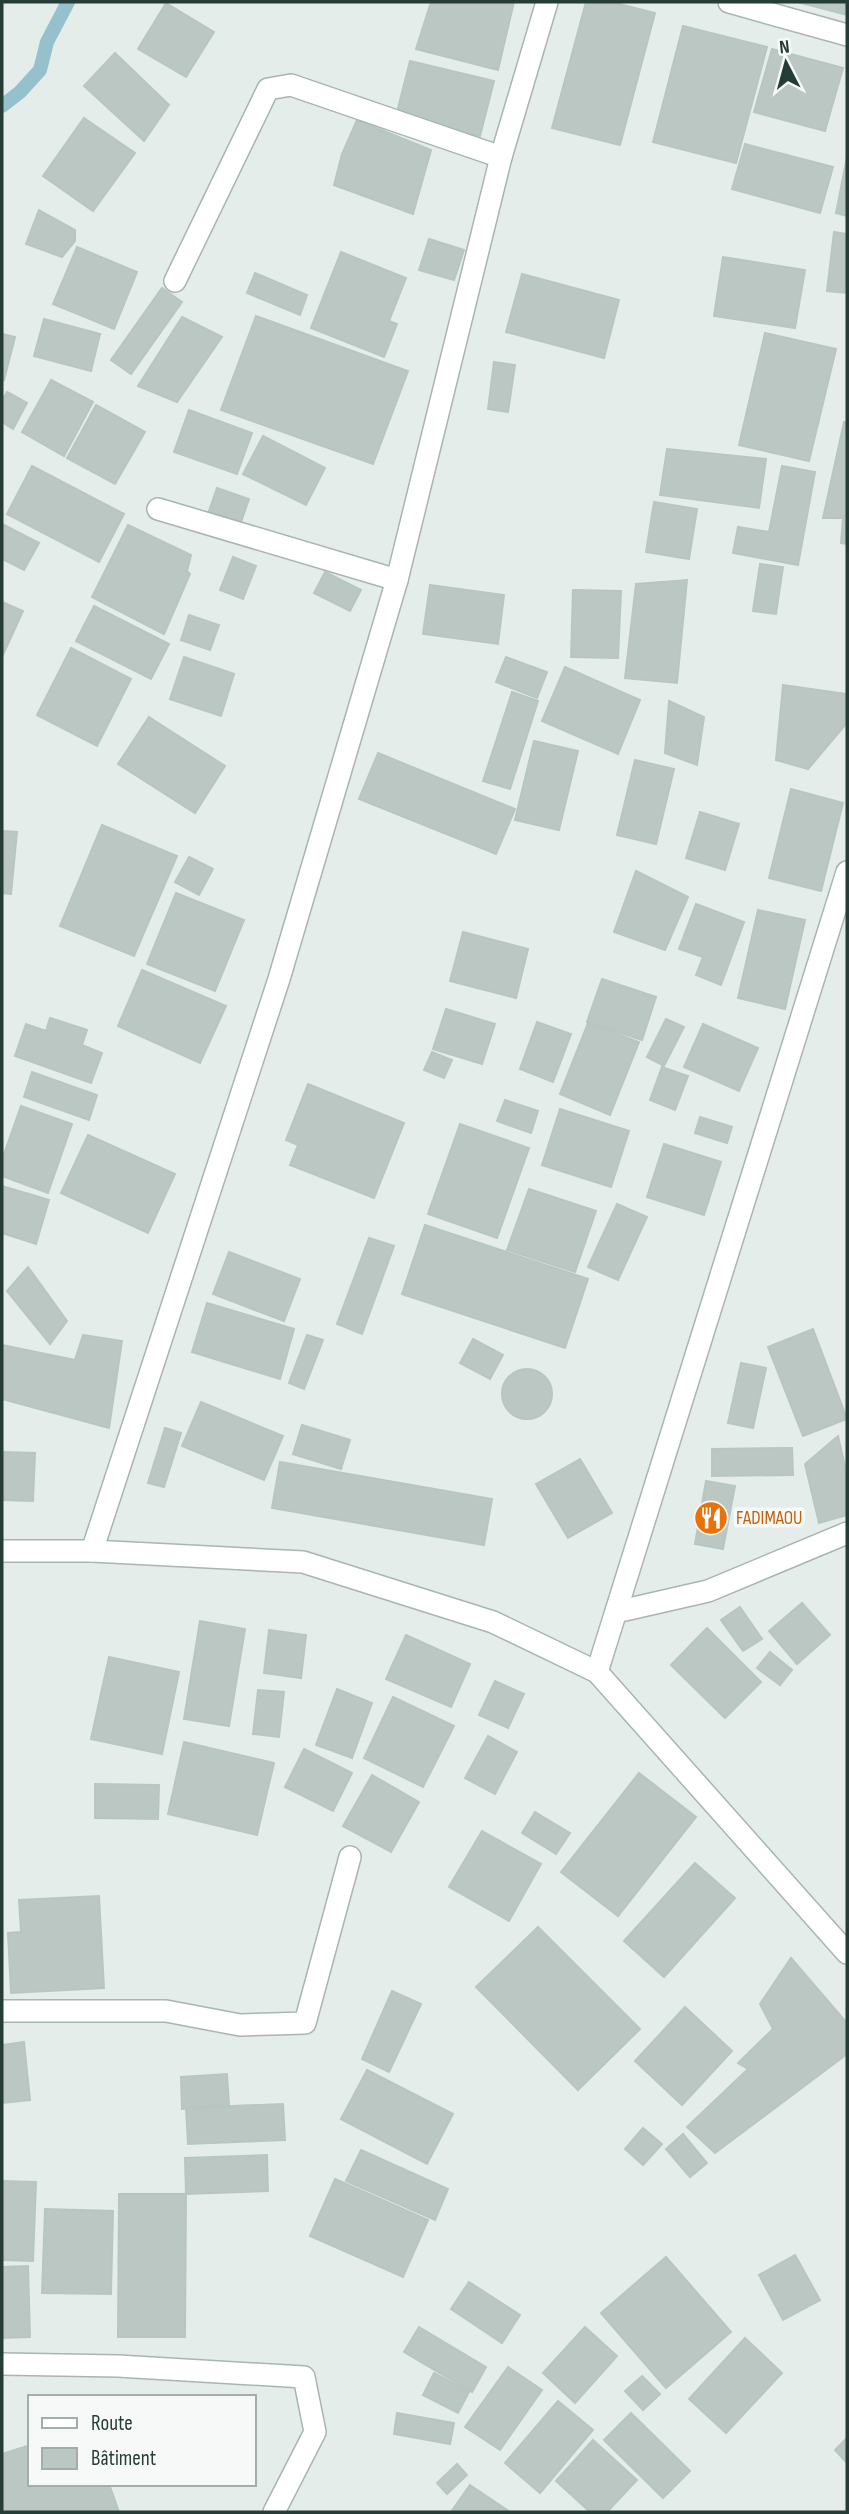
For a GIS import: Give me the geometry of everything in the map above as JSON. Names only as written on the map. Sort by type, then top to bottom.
[{"type":"street","points":[[92,1551],[279,979],[397,580],[501,157],[547,2]]},
{"type":"street","points":[[729,2],[847,35]]},
{"type":"street","points":[[175,281],[268,89],[291,85],[501,157]]},
{"type":"street","points":[[158,509],[397,580]]},
{"type":"street","points":[[597,1672],[847,872]]},
{"type":"street","points":[[616,1612],[708,1591],[847,1533]]},
{"type":"street","points":[[2,1551],[92,1551],[303,1562],[493,1622],[597,1672],[847,1953]]},
{"type":"street","points":[[2,2011],[166,2011],[240,2025],[305,2023],[350,1857]]},
{"type":"street","points":[[2,2364],[118,2366],[304,2377],[315,2432],[274,2512]]},
{"type":"building","points":[[431,2],[514,2],[498,70],[416,49]]},
{"type":"building","points":[[586,2],[611,2],[655,13],[620,145],[552,128]]},
{"type":"building","points":[[798,2],[847,2],[847,15]]},
{"type":"building","points":[[166,3],[214,32],[186,77],[138,49]]},
{"type":"building","points":[[683,26],[767,47],[736,163],[653,142]]},
{"type":"building","points":[[772,49],[843,68],[825,131],[754,112]]},
{"type":"building","points":[[115,53],[169,105],[144,141],[84,86]]},
{"type":"building","points":[[410,61],[494,81],[480,136],[396,116]]},
{"type":"building","points":[[84,118],[135,153],[93,211],[43,176]]},
{"type":"building","points":[[357,120],[431,150],[413,214],[334,185],[342,154]]},
{"type":"building","points":[[745,144],[833,167],[820,213],[732,189]]},
{"type":"building","points":[[847,157],[847,216],[836,213]]},
{"type":"building","points":[[39,210],[75,230],[75,241],[62,257],[26,244]]},
{"type":"building","points":[[834,232],[847,234],[847,293],[827,291]]},
{"type":"building","points":[[429,239],[464,250],[454,280],[419,270]]},
{"type":"building","points":[[77,247],[137,272],[114,329],[53,304]]},
{"type":"building","points":[[341,252],[406,278],[389,321],[397,324],[384,357],[311,328]]},
{"type":"building","points":[[723,257],[805,270],[795,328],[714,316]]},
{"type":"building","points":[[255,273],[307,295],[300,315],[247,293]]},
{"type":"building","points":[[522,274],[619,300],[604,358],[506,332]]},
{"type":"building","points":[[162,288],[182,302],[131,374],[111,360]]},
{"type":"building","points":[[256,316],[408,371],[373,464],[221,410]]},
{"type":"building","points":[[182,317],[222,337],[177,402],[138,386]]},
{"type":"building","points":[[44,319],[100,334],[91,371],[34,356]]},
{"type":"building","points":[[765,333],[836,349],[809,461],[739,445]]},
{"type":"building","points":[[2,334],[15,337],[4,380],[2,379]]},
{"type":"building","points":[[494,362],[515,365],[508,412],[488,409]]},
{"type":"building","points":[[51,380],[93,402],[64,456],[22,432]]},
{"type":"building","points":[[7,392],[27,403],[13,429],[2,422],[2,401]]},
{"type":"building","points":[[96,405],[145,432],[115,484],[67,458]]},
{"type":"building","points":[[189,410],[252,433],[237,474],[174,452]]},
{"type":"building","points":[[844,422],[847,422],[847,544],[841,543],[843,518],[823,518]]},
{"type":"building","points":[[263,436],[325,468],[306,505],[243,474]]},
{"type":"building","points":[[667,449],[766,459],[759,508],[660,495]]},
{"type":"building","points":[[32,466],[124,514],[99,562],[7,514]]},
{"type":"building","points":[[782,466],[815,472],[798,565],[733,553],[738,527],[769,532]]},
{"type":"building","points":[[217,488],[249,499],[240,525],[208,514]]},
{"type":"building","points":[[654,502],[697,509],[689,559],[646,552]]},
{"type":"building","points":[[2,524],[39,543],[24,570],[2,559]]},
{"type":"building","points":[[128,525],[191,555],[187,571],[190,574],[164,634],[92,597]]},
{"type":"building","points":[[233,557],[256,566],[243,599],[220,590]]},
{"type":"building","points":[[760,564],[783,567],[776,614],[753,611]]},
{"type":"building","points":[[325,572],[361,590],[350,611],[314,593]]},
{"type":"building","points":[[687,580],[677,683],[625,678],[636,584]]},
{"type":"building","points":[[430,585],[504,595],[498,644],[423,634]]},
{"type":"building","points":[[573,590],[621,591],[618,658],[571,657]]},
{"type":"building","points":[[2,602],[23,611],[2,657]]},
{"type":"building","points":[[94,606],[169,644],[151,679],[76,641]]},
{"type":"building","points":[[189,615],[219,625],[210,650],[181,640]]},
{"type":"building","points":[[71,648],[131,679],[97,746],[37,715]]},
{"type":"building","points":[[184,657],[234,674],[221,716],[170,699]]},
{"type":"building","points":[[506,657],[547,672],[537,698],[496,682]]},
{"type":"building","points":[[565,667],[640,700],[618,754],[542,721]]},
{"type":"building","points":[[783,685],[847,694],[847,723],[808,769],[776,760]]},
{"type":"building","points":[[512,692],[538,701],[510,789],[483,781]]},
{"type":"building","points":[[669,701],[704,717],[697,765],[665,753]]},
{"type":"building","points":[[149,717],[225,766],[195,813],[118,764]]},
{"type":"building","points":[[534,741],[578,751],[559,830],[515,820]]},
{"type":"building","points":[[378,753],[515,809],[496,854],[359,799]]},
{"type":"building","points":[[635,760],[674,769],[656,844],[617,835]]},
{"type":"building","points":[[791,789],[843,803],[821,891],[769,878]]},
{"type":"building","points":[[700,812],[739,824],[725,870],[686,858]]},
{"type":"building","points":[[102,825],[177,856],[134,956],[60,926]]},
{"type":"building","points":[[2,831],[17,832],[11,894],[2,893]]},
{"type":"building","points":[[189,857],[213,869],[199,895],[175,882]]},
{"type":"building","points":[[636,871],[688,897],[665,950],[614,932]]},
{"type":"building","points":[[176,893],[244,920],[215,991],[147,964]]},
{"type":"building","points":[[696,904],[744,922],[721,985],[696,975],[703,957],[679,949]]},
{"type":"building","points":[[758,910],[805,920],[785,1009],[738,998]]},
{"type":"building","points":[[463,932],[528,949],[516,998],[450,981]]},
{"type":"building","points":[[142,970],[226,1006],[200,1063],[118,1026]]},
{"type":"building","points":[[602,979],[656,997],[642,1040],[587,1022]]},
{"type":"building","points":[[446,1009],[495,1024],[482,1064],[433,1049]]},
{"type":"building","points":[[50,1018],[87,1030],[82,1045],[102,1053],[91,1083],[15,1056],[26,1024],[46,1031]]},
{"type":"building","points":[[666,1019],[684,1027],[664,1066],[647,1057]]},
{"type":"building","points":[[537,1022],[571,1034],[553,1082],[520,1069]]},
{"type":"building","points":[[588,1023],[639,1042],[610,1115],[560,1094]]},
{"type":"building","points":[[703,1024],[758,1048],[739,1091],[684,1067]]},
{"type":"building","points":[[432,1052],[452,1060],[444,1078],[424,1070]]},
{"type":"building","points":[[662,1067],[688,1076],[675,1110],[650,1100]]},
{"type":"building","points":[[32,1072],[97,1095],[89,1120],[24,1097]]},
{"type":"building","points":[[308,1084],[404,1123],[374,1198],[290,1165],[298,1145],[286,1140]]},
{"type":"building","points":[[505,1100],[538,1111],[531,1133],[497,1121]]},
{"type":"building","points":[[21,1106],[72,1124],[48,1193],[2,1176],[2,1160]]},
{"type":"building","points":[[560,1109],[629,1131],[611,1187],[542,1165]]},
{"type":"building","points":[[700,1117],[732,1127],[727,1143],[695,1133]]},
{"type":"building","points":[[460,1124],[529,1148],[497,1238],[428,1214]]},
{"type":"building","points":[[88,1135],[175,1174],[148,1233],[61,1193]]},
{"type":"building","points":[[664,1144],[721,1162],[704,1215],[647,1197]]},
{"type":"building","points":[[2,1186],[49,1200],[36,1244],[2,1233]]},
{"type":"building","points":[[529,1189],[596,1211],[575,1272],[507,1250]]},
{"type":"building","points":[[617,1204],[647,1217],[618,1280],[588,1267]]},
{"type":"building","points":[[425,1225],[588,1279],[565,1348],[402,1294]]},
{"type":"building","points":[[369,1238],[394,1246],[362,1334],[337,1324]]},
{"type":"building","points":[[229,1252],[300,1279],[284,1321],[213,1294]]},
{"type":"building","points":[[28,1267],[67,1321],[50,1344],[7,1291]]},
{"type":"building","points":[[207,1303],[294,1329],[280,1379],[192,1352]]},
{"type":"building","points":[[813,1329],[847,1419],[803,1436],[768,1347]]},
{"type":"building","points":[[83,1335],[122,1341],[109,1428],[2,1399],[2,1345],[75,1360]]},
{"type":"building","points":[[307,1335],[323,1340],[304,1389],[289,1383]]},
{"type":"building","points":[[473,1339],[503,1355],[490,1379],[460,1363]]},
{"type":"building","points":[[741,1363],[766,1368],[753,1428],[728,1423]]},
{"type":"building","points":[[527,1369],[544,1377],[552,1394],[544,1411],[527,1419],[510,1411],[502,1394],[510,1377]]},
{"type":"building","points":[[201,1402],[283,1436],[264,1480],[182,1446]]},
{"type":"building","points":[[302,1425],[350,1440],[341,1469],[293,1454]]},
{"type":"building","points":[[165,1428],[181,1433],[164,1487],[148,1483]]},
{"type":"building","points":[[838,1436],[847,1475],[847,1515],[819,1523],[805,1464]]},
{"type":"building","points":[[792,1448],[793,1475],[712,1476],[712,1449]]},
{"type":"building","points":[[2,1452],[35,1453],[33,1501],[2,1500]]},
{"type":"building","points":[[580,1459],[612,1513],[568,1538],[536,1484]]},
{"type":"building","points":[[280,1462],[492,1499],[484,1545],[272,1508]]},
{"type":"building","points":[[706,1481],[735,1486],[723,1549],[695,1544]]},
{"type":"building","points":[[802,1603],[830,1635],[797,1664],[769,1631]]},
{"type":"building","points":[[740,1607],[762,1639],[743,1651],[721,1620]]},
{"type":"building","points":[[200,1621],[245,1629],[229,1726],[184,1719]]},
{"type":"building","points":[[707,1628],[761,1682],[725,1718],[671,1665]]},
{"type":"building","points":[[269,1630],[306,1635],[301,1678],[264,1673]]},
{"type":"building","points":[[406,1635],[470,1664],[451,1707],[386,1679]]},
{"type":"building","points":[[770,1652],[792,1670],[780,1685],[757,1668]]},
{"type":"building","points":[[109,1657],[179,1672],[162,1754],[91,1739]]},
{"type":"building","points":[[495,1681],[524,1694],[508,1728],[479,1715]]},
{"type":"building","points":[[337,1689],[372,1703],[352,1758],[316,1745]]},
{"type":"building","points":[[258,1690],[284,1692],[279,1737],[253,1734]]},
{"type":"building","points":[[393,1697],[454,1726],[423,1787],[364,1758]]},
{"type":"building","points":[[488,1736],[517,1752],[495,1794],[465,1778]]},
{"type":"building","points":[[184,1742],[274,1763],[257,1835],[168,1814]]},
{"type":"building","points":[[304,1749],[352,1773],[333,1811],[285,1787]]},
{"type":"building","points":[[639,1773],[696,1817],[618,1916],[561,1872]]},
{"type":"building","points":[[372,1775],[419,1802],[391,1852],[343,1826]]},
{"type":"building","points":[[95,1784],[159,1785],[158,1819],[95,1818]]},
{"type":"building","points":[[535,1812],[570,1833],[556,1854],[522,1833]]},
{"type":"building","points":[[482,1831],[541,1864],[509,1921],[449,1887]]},
{"type":"building","points":[[695,1863],[735,1898],[664,1977],[624,1941]]},
{"type":"building","points":[[99,1896],[104,1988],[11,1993],[8,1933],[21,1932],[19,1900]]},
{"type":"building","points":[[538,1927],[640,2029],[578,2090],[476,1987]]},
{"type":"building","points":[[791,1958],[847,2023],[847,2054],[715,2153],[687,2127],[748,2069],[738,2063],[773,2029],[760,2004]]},
{"type":"building","points":[[392,1991],[421,2004],[389,2072],[362,2059]]},
{"type":"building","points":[[685,2007],[732,2051],[682,2105],[635,2061]]},
{"type":"building","points":[[24,2042],[30,2100],[2,2103],[2,2045]]},
{"type":"building","points":[[367,2070],[453,2114],[427,2164],[341,2119]]},
{"type":"building","points":[[227,2074],[229,2105],[182,2109],[181,2077]]},
{"type":"building","points":[[283,2104],[285,2140],[188,2144],[186,2108]]},
{"type":"building","points":[[643,2128],[662,2144],[643,2165],[625,2149]]},
{"type":"building","points":[[683,2134],[707,2163],[690,2177],[666,2149]]},
{"type":"building","points":[[361,2150],[448,2189],[435,2220],[346,2181]]},
{"type":"building","points":[[267,2155],[268,2191],[186,2194],[185,2158]]},
{"type":"building","points":[[335,2179],[428,2220],[403,2277],[310,2236]]},
{"type":"building","points":[[2,2181],[36,2182],[33,2261],[2,2260]]},
{"type":"building","points":[[119,2194],[186,2194],[185,2337],[118,2337]]},
{"type":"building","points":[[45,2209],[113,2211],[111,2294],[42,2293]]},
{"type":"building","points":[[795,2255],[820,2300],[783,2320],[759,2275]]},
{"type":"building","points":[[666,2257],[731,2332],[666,2388],[601,2313]]},
{"type":"building","points":[[28,2266],[30,2337],[2,2338],[2,2267]]},
{"type":"building","points":[[469,2282],[520,2315],[502,2343],[451,2309]]},
{"type":"building","points":[[419,2327],[486,2367],[472,2392],[404,2352]]},
{"type":"building","points":[[585,2327],[617,2356],[575,2403],[543,2373]]},
{"type":"building","points":[[745,2338],[782,2373],[726,2433],[689,2399]]},
{"type":"building","points":[[508,2367],[542,2390],[500,2450],[465,2427]]},
{"type":"building","points":[[434,2373],[469,2392],[458,2413],[423,2395]]},
{"type":"building","points":[[642,2376],[660,2394],[643,2410],[625,2391]]},
{"type":"building","points":[[558,2401],[593,2430],[540,2493],[505,2463]]},
{"type":"building","points":[[397,2413],[454,2423],[450,2444],[394,2434]]},
{"type":"building","points":[[631,2413],[690,2471],[663,2498],[604,2440]]},
{"type":"building","points":[[847,2438],[847,2463],[835,2450]]},
{"type":"building","points":[[593,2440],[637,2480],[607,2512],[590,2512],[556,2481]]},
{"type":"building","points":[[28,2446],[28,2486],[110,2486],[119,2512],[4,2512],[2,2454]]},
{"type":"building","points":[[457,2464],[467,2475],[447,2494],[437,2483]]},
{"type":"building","points":[[470,2485],[510,2512],[451,2512]]},
{"type":"waterway","points":[[2,106],[20,92],[40,70],[47,42],[68,2]]},
{"type":"place","name":"FADIMAOU","points":[[711,1518]]}]
